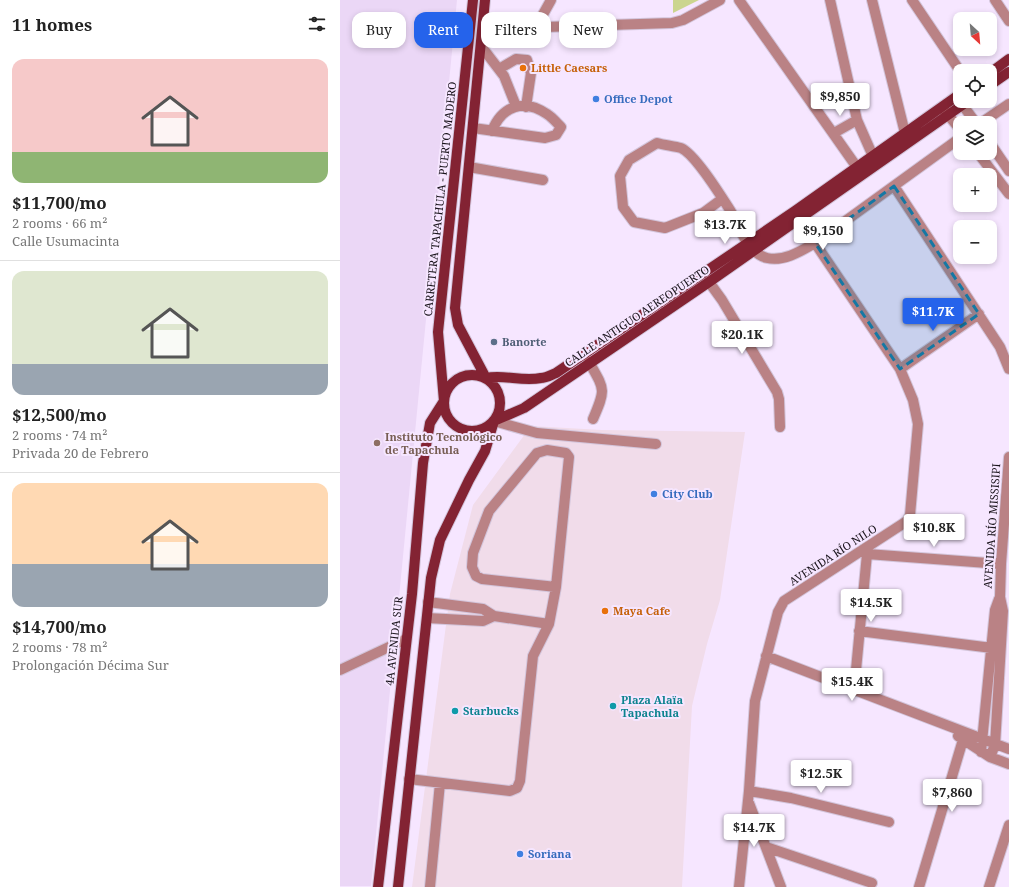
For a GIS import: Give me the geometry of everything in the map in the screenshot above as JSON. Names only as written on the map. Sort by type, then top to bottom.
[{"type":"main road","name":"CARRETERA TAPACHULA - PUERTO MADERO","points":[[444,401],[438,332],[473,0]]},
{"type":"main road","points":[[484,12],[485,0]]},
{"type":"main road","points":[[481,46],[455,308],[458,325],[486,378]]},
{"type":"main road","points":[[997,68],[1009,59]]},
{"type":"main road","points":[[997,80],[1009,72]]},
{"type":"main road","name":"CALLE ANTIGUO AEREOPUERTO","points":[[486,378],[498,376],[528,379],[541,378],[556,373],[751,247],[953,105]]},
{"type":"main road","name":"CALLE ANTIGUO AEREOPUERTO","points":[[494,421],[524,408],[589,362],[709,282],[751,247]]},
{"type":"main road","points":[[398,887],[431,578],[440,540],[485,451],[494,421],[499,413],[501,403],[499,393],[494,384],[486,378],[477,375],[468,375],[458,378],[451,384],[446,392],[444,401],[448,418],[461,430],[479,431],[494,421]]},
{"type":"main road","name":"4A AVENIDA SUR","points":[[378,887],[406,639],[425,445],[430,423],[444,401]]},
{"type":"street","points":[[544,12],[551,0]]},
{"type":"street","points":[[551,27],[672,23],[683,20],[720,0]]},
{"type":"street","points":[[739,0],[834,133],[859,171]]},
{"type":"street","points":[[822,0],[834,16]]},
{"type":"street","points":[[830,0],[857,120],[875,161]]},
{"type":"street","points":[[872,0],[908,137]]},
{"type":"street","points":[[912,0],[955,64]]},
{"type":"street","points":[[995,0],[1009,21]]},
{"type":"street","points":[[483,48],[504,76],[516,106]]},
{"type":"street","points":[[499,69],[516,59],[528,60],[531,72],[526,106]]},
{"type":"street","points":[[991,116],[1009,104]]},
{"type":"street","points":[[473,128],[545,138],[556,136],[561,127],[547,113],[526,106],[516,106],[504,112],[497,120],[492,130]]},
{"type":"street","points":[[945,111],[953,121]]},
{"type":"street","points":[[834,133],[857,120]]},
{"type":"street","points":[[722,199],[703,213],[665,228],[634,222],[623,206],[620,176],[629,160],[657,143],[682,149],[697,163],[722,199],[751,247],[766,258],[783,258],[796,253],[815,242],[953,143]]},
{"type":"street","points":[[997,153],[1009,171]]},
{"type":"street","points":[[983,160],[1009,194]]},
{"type":"street","points":[[469,166],[543,180]]},
{"type":"street","points":[[894,186],[1000,347],[1009,369]]},
{"type":"street","name":"AVENIDA RÍO NILO","points":[[739,887],[755,701],[758,681],[778,612],[784,601],[865,551],[908,520],[910,515],[918,424],[913,400],[900,369],[815,242]]},
{"type":"street","points":[[709,282],[722,300],[777,392],[780,399],[780,427]]},
{"type":"street","points":[[900,369],[979,314]]},
{"type":"street","points":[[589,362],[603,386],[603,396],[593,419]]},
{"type":"street","points":[[494,421],[537,433],[656,444]]},
{"type":"street","points":[[537,433],[542,451]]},
{"type":"street","points":[[409,779],[510,791],[517,788],[520,781],[533,656],[549,624],[556,587],[569,456],[566,453],[542,451],[537,453],[489,511],[473,553],[472,567],[476,576],[482,579],[556,587]]},
{"type":"street","name":"AVENIDA RÍO MISSISIPI","points":[[1002,623],[1000,597],[1001,564],[1009,457]]},
{"type":"street","points":[[854,692],[865,551],[1001,564]]},
{"type":"street","points":[[428,602],[483,609],[494,616],[549,624]]},
{"type":"street","points":[[427,618],[483,621],[494,616]]},
{"type":"street","points":[[985,755],[983,740],[992,648],[1002,623]]},
{"type":"street","points":[[985,755],[995,745],[1002,623]]},
{"type":"street","points":[[859,631],[992,648]]},
{"type":"street","points":[[340,670],[406,639]]},
{"type":"street","points":[[766,656],[854,692],[946,726],[964,737],[985,755],[1009,764]]},
{"type":"street","points":[[964,737],[983,740],[1009,749]]},
{"type":"street","points":[[919,887],[964,737]]},
{"type":"street","points":[[430,887],[440,783]]},
{"type":"street","points":[[781,887],[748,796],[791,798],[889,822]]},
{"type":"street","points":[[989,887],[1008,832]]},
{"type":"street","points":[[766,847],[872,883]]},
{"type":"highlighted area","points":[[894,186],[979,314],[900,369],[815,243]]},
{"type":"shaded area","name":"Instituto Tecnológico de Tapachula","points":[[340,0],[457,0],[456,12],[414,12],[414,48],[452,48],[371,886],[340,886]]},
{"type":"shaded area","points":[[531,426],[602,430],[745,432],[720,600],[707,644],[692,706],[682,887],[412,887],[450,594],[473,505]]},
{"type":"green space","points":[[673,0],[699,0],[673,13]]},
{"type":"place","name":"Little Caesars","points":[[523,68]]},
{"type":"place","name":"Office Depot","points":[[596,99]]},
{"type":"place","name":"Banorte","points":[[494,342]]},
{"type":"place","name":"Instituto Tecnológico de Tapachula","points":[[377,443]]},
{"type":"place","name":"City Club","points":[[654,494]]},
{"type":"place","name":"Maya Cafe","points":[[605,611]]},
{"type":"place","name":"Plaza Alaïa Tapachula","points":[[613,706]]},
{"type":"place","name":"Starbucks","points":[[455,711]]},
{"type":"place","name":"Soriana","points":[[520,854]]}]
